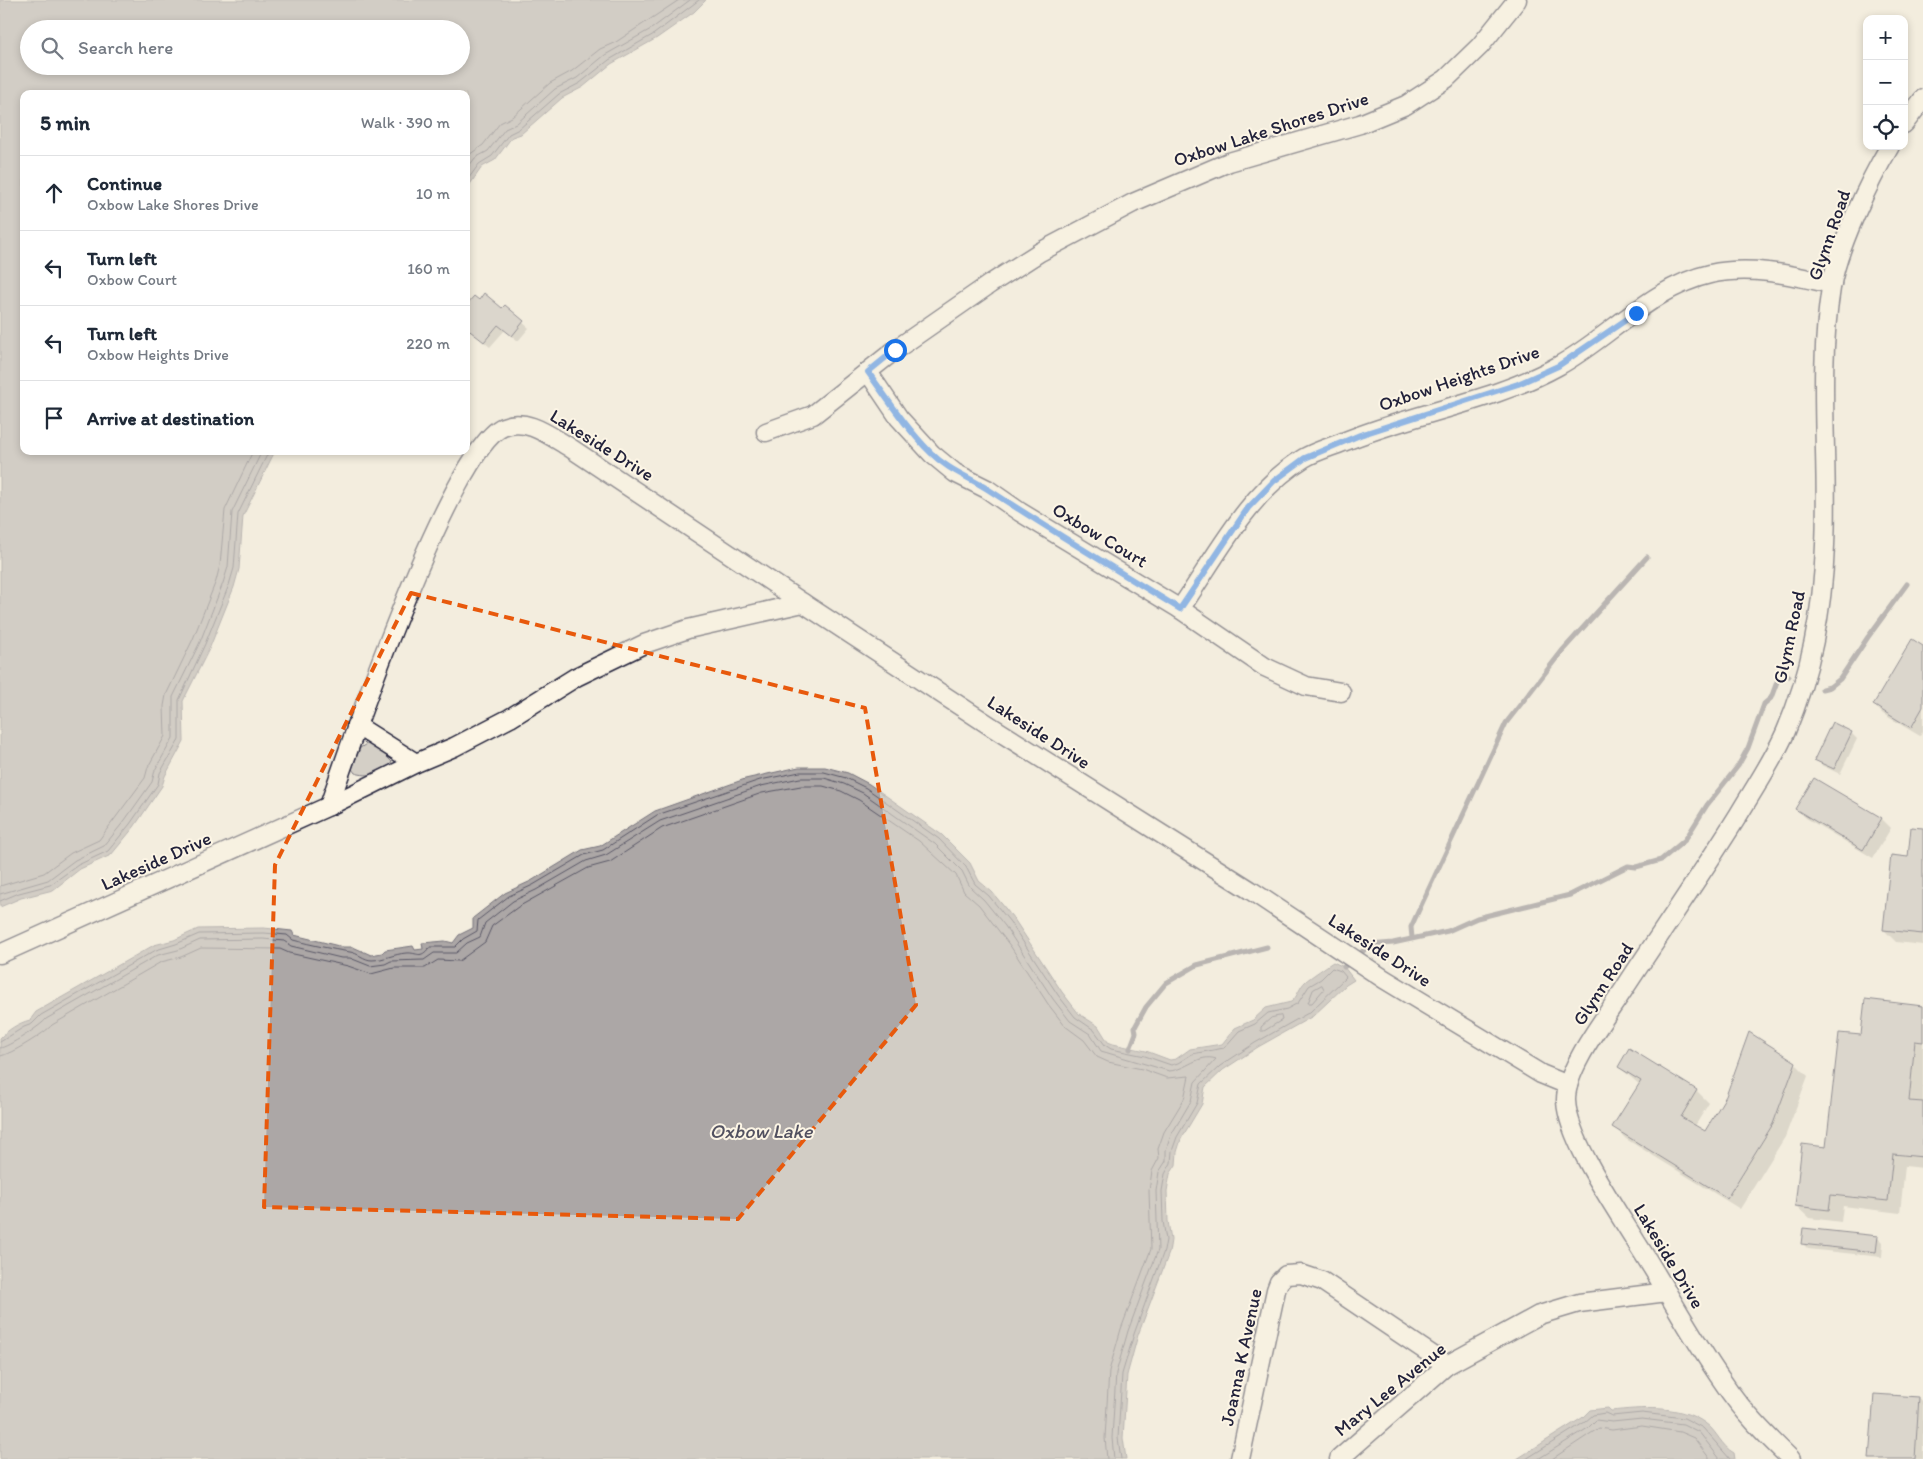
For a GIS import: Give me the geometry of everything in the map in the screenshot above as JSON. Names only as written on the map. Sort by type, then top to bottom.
[{"type":"street","name":"Oxbow Lake Shores Drive","points":[[766,432],[813,414],[937,319],[1003,275],[1040,252],[1133,203],[1229,162],[1360,124],[1406,106],[1453,72],[1480,46],[1517,0]]},
{"type":"street","points":[[1908,119],[1923,98]]},
{"type":"street","name":"Glynn Road","points":[[1568,1085],[1592,1038],[1754,790],[1786,732],[1806,672],[1820,614],[1826,542],[1824,347],[1832,284],[1868,187],[1888,150]]},
{"type":"street","name":"Oxbow Heights Drive","points":[[1180,609],[1248,508],[1274,481],[1305,458],[1360,435],[1518,384],[1558,366],[1674,287],[1709,274],[1746,270],[1780,273],[1832,284]]},
{"type":"street","name":"Oxbow Court","points":[[868,372],[899,418],[932,454],[955,472],[987,489],[1020,512],[1180,609],[1265,667],[1306,686],[1341,692]]},
{"type":"street","name":"Lakeside Drive","points":[[329,806],[356,725],[436,529],[463,473],[486,441],[502,427],[519,423],[534,427],[569,447],[992,727],[1250,890],[1384,979],[1541,1074],[1568,1085],[1567,1106],[1576,1138],[1600,1184],[1725,1385],[1762,1431],[1791,1459]]},
{"type":"street","name":"Lakeside Drive","points":[[0,954],[329,806],[416,763],[454,747],[510,718],[576,677],[644,644],[688,629],[803,603]]},
{"type":"street","points":[[356,725],[416,763]]},
{"type":"street","name":"Joanna K Avenue","points":[[1240,1459],[1276,1290],[1279,1282],[1286,1275],[1301,1274],[1322,1280],[1447,1365]]},
{"type":"street","name":"Mary Lee Avenue","points":[[1339,1459],[1447,1365],[1539,1316],[1579,1303],[1666,1292]]},
{"type":"highlighted area","points":[[411,593],[865,708],[916,1005],[738,1219],[264,1207],[275,865]]},
{"type":"shaded area","points":[[368,743],[382,752],[392,762],[386,770],[376,774],[365,775],[355,773],[352,769],[360,748]]},
{"type":"water","points":[[0,0],[706,0],[694,12],[657,38],[611,64],[583,87],[562,98],[521,134],[512,137],[495,160],[482,167],[470,184],[470,90],[20,90],[20,455],[273,455],[243,516],[239,569],[234,587],[210,647],[183,701],[184,741],[165,776],[162,786],[134,827],[111,855],[80,869],[53,890],[21,898],[0,907]]},
{"type":"water","name":"Oxbow Lake","points":[[799,767],[825,767],[848,773],[869,784],[942,835],[970,863],[979,881],[992,892],[1014,919],[1062,992],[1079,1014],[1098,1026],[1108,1042],[1113,1044],[1146,1051],[1170,1060],[1176,1059],[1190,1049],[1222,1044],[1235,1028],[1253,1020],[1266,1008],[1291,1002],[1306,981],[1333,962],[1344,967],[1354,980],[1346,985],[1313,1016],[1258,1047],[1223,1070],[1205,1087],[1202,1104],[1181,1139],[1176,1165],[1170,1174],[1167,1191],[1171,1240],[1169,1253],[1138,1335],[1127,1375],[1123,1438],[1126,1459],[0,1459],[0,1038],[3,1035],[17,1025],[30,1020],[36,1012],[154,945],[174,940],[198,929],[264,928],[292,931],[294,935],[343,947],[353,947],[371,955],[382,953],[385,950],[413,946],[415,950],[423,949],[422,943],[445,941],[453,943],[459,935],[473,928],[473,918],[505,893],[531,881],[582,850],[600,846],[655,811],[745,779]]},
{"type":"water","points":[[1608,1408],[1611,1411],[1647,1408],[1671,1410],[1695,1417],[1713,1430],[1734,1453],[1735,1459],[1517,1459],[1582,1418],[1590,1410]]},
{"type":"building","points":[[484,293],[502,308],[505,305],[524,321],[512,336],[498,325],[484,342],[470,331],[470,300],[474,296],[479,300]]},
{"type":"building","points":[[1912,639],[1923,646],[1923,707],[1911,728],[1873,705]]},
{"type":"building","points":[[1832,722],[1852,732],[1834,769],[1814,760]]},
{"type":"building","points":[[1814,778],[1882,818],[1863,850],[1795,809]]},
{"type":"building","points":[[1911,827],[1923,828],[1923,934],[1883,930],[1891,855],[1908,857]]},
{"type":"building","points":[[1865,999],[1923,1006],[1923,1042],[1915,1041],[1909,1101],[1923,1102],[1923,1157],[1893,1154],[1888,1201],[1831,1195],[1829,1210],[1795,1206],[1802,1144],[1826,1147],[1839,1033],[1861,1035]]},
{"type":"building","points":[[1749,1032],[1796,1062],[1773,1124],[1727,1198],[1612,1127],[1641,1081],[1618,1067],[1629,1048],[1697,1090],[1681,1117],[1705,1131],[1726,1096]]},
{"type":"building","points":[[1803,1228],[1878,1236],[1876,1252],[1801,1244]]},
{"type":"building","points":[[1874,1394],[1919,1397],[1915,1459],[1869,1459]]},
{"type":"waterway","points":[[1412,938],[1411,927],[1506,723],[1562,651],[1647,557]]},
{"type":"waterway","points":[[1822,689],[1830,687],[1840,679],[1907,584]]},
{"type":"waterway","points":[[1344,967],[1370,945],[1393,943],[1448,931],[1477,918],[1570,895],[1628,866],[1636,867],[1661,860],[1685,840],[1707,805],[1738,766],[1748,748],[1764,704],[1771,698],[1781,671],[1789,676]]},
{"type":"waterway","points":[[1130,1049],[1136,1033],[1135,1027],[1146,1007],[1166,983],[1197,965],[1267,947]]},
{"type":"route","points":[[895,350],[868,372],[899,418],[932,454],[955,472],[987,489],[1020,512],[1180,609],[1248,508],[1274,481],[1305,458],[1360,435],[1518,384],[1558,366],[1636,313]]}]
